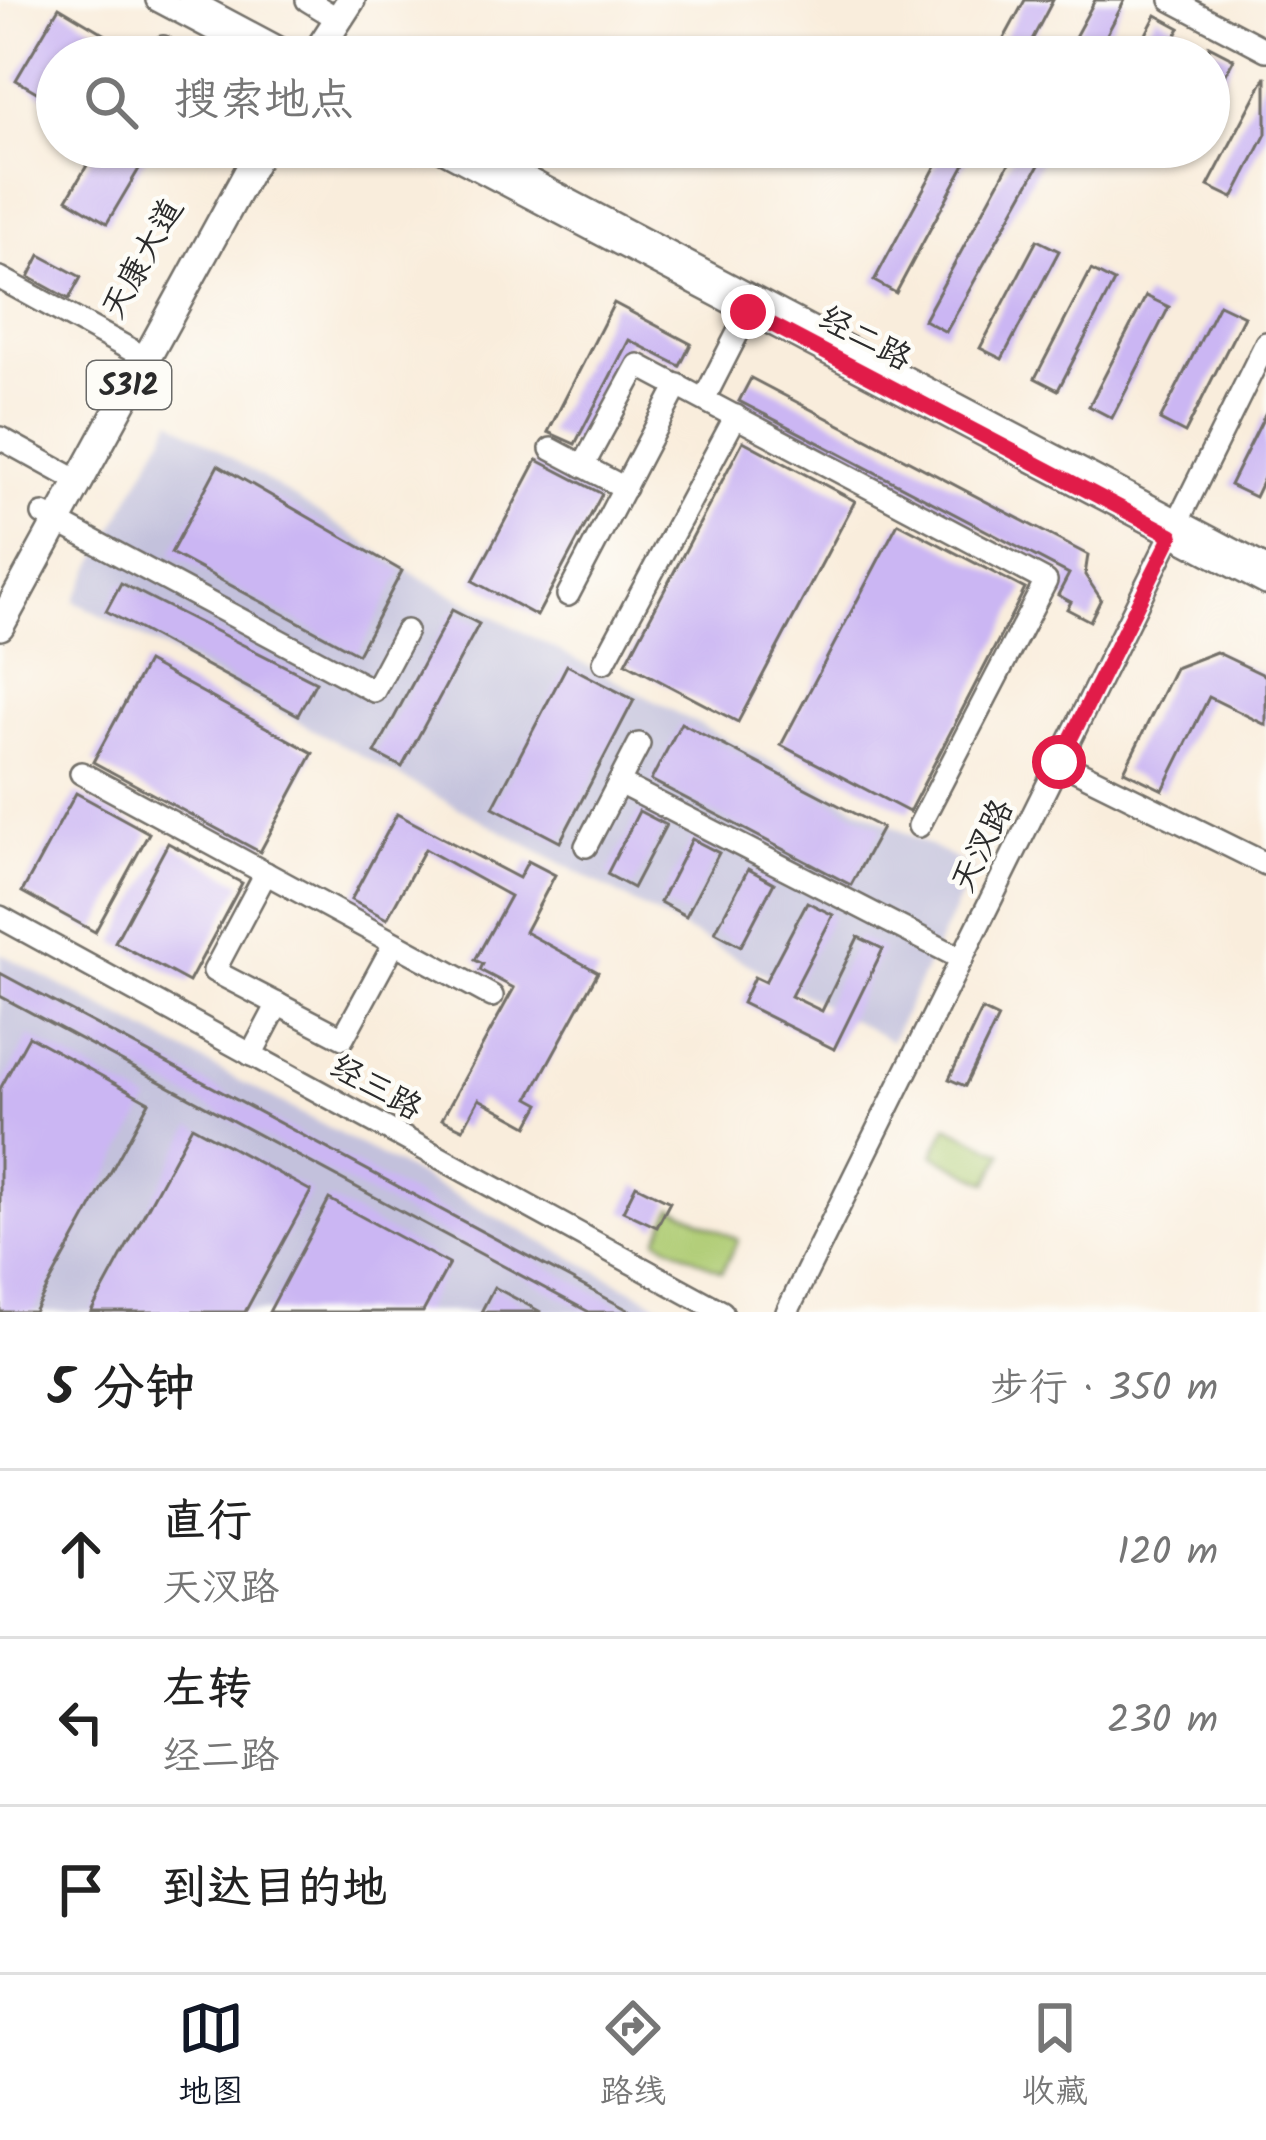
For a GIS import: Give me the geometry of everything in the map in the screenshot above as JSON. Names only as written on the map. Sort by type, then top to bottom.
[{"type":"main road","points":[[310,36],[331,6]]},
{"type":"main road","points":[[321,36],[331,6]]},
{"type":"main road","name":"天康大道","points":[[0,626],[50,518],[243,168]]},
{"type":"main road","name":"天康大道","points":[[0,595],[50,518]]},
{"type":"street","points":[[157,0],[225,36]]},
{"type":"street","points":[[189,0],[257,36]]},
{"type":"street","points":[[1171,0],[1266,50]]},
{"type":"street","name":"经二路","points":[[477,168],[752,305]]},
{"type":"street","name":"经二路","points":[[506,168],[752,305],[1175,528],[1266,584]]},
{"type":"street","points":[[0,278],[138,353]]},
{"type":"street","points":[[704,399],[752,305]]},
{"type":"street","name":"天汊路","points":[[787,1312],[1266,343]]},
{"type":"street","points":[[583,466],[638,365],[1046,581],[919,826]]},
{"type":"street","points":[[568,596],[679,385]]},
{"type":"street","points":[[604,662],[736,416]]},
{"type":"street","points":[[0,438],[72,477]]},
{"type":"street","points":[[550,449],[626,488]]},
{"type":"street","points":[[50,518],[374,691],[406,631]]},
{"type":"street","name":"经二路","points":[[1175,528],[1266,567]]},
{"type":"street","points":[[586,846],[639,744]]},
{"type":"street","points":[[1059,762],[1266,864]]},
{"type":"street","points":[[81,773],[492,996]]},
{"type":"street","points":[[619,783],[962,958]]},
{"type":"street","points":[[266,873],[214,971],[343,1038],[394,944]]},
{"type":"street","name":"经三路","points":[[0,917],[722,1312]]},
{"type":"street","points":[[251,1055],[278,1004]]},
{"type":"shaded area","points":[[172,420],[417,576],[974,869],[891,1041],[74,601]]},
{"type":"shaded area","points":[[0,953],[674,1312],[0,1312]]},
{"type":"green space","points":[[947,1126],[1003,1153],[988,1183],[933,1155]]},
{"type":"green space","points":[[673,1207],[738,1240],[722,1272],[657,1239]]},
{"type":"building","points":[[1025,0],[1053,0],[1034,36],[1005,36]]},
{"type":"building","points":[[1095,0],[1125,0],[1106,36],[1075,36]]},
{"type":"building","points":[[59,7],[108,36],[42,36]]},
{"type":"building","points":[[1156,15],[1180,28],[1176,36],[1145,36]]},
{"type":"building","points":[[36,46],[36,92],[16,80]]},
{"type":"building","points":[[1266,76],[1266,134],[1233,198],[1208,186],[1217,168],[1230,168],[1230,144]]},
{"type":"building","points":[[85,168],[140,168],[107,223],[67,199]]},
{"type":"building","points":[[935,168],[963,168],[896,293],[874,281]]},
{"type":"building","points":[[1007,168],[1037,168],[946,332],[924,320]]},
{"type":"building","points":[[1037,240],[1059,251],[1002,359],[980,348]]},
{"type":"building","points":[[40,255],[81,277],[69,299],[29,277]]},
{"type":"building","points":[[1091,270],[1114,282],[1058,390],[1035,378]]},
{"type":"building","points":[[1146,296],[1169,307],[1112,418],[1089,406]]},
{"type":"building","points":[[614,303],[691,344],[680,366],[629,340],[575,444],[548,432]]},
{"type":"building","points":[[1219,304],[1244,316],[1185,433],[1160,420]]},
{"type":"building","points":[[751,378],[1088,555],[1085,575],[1101,599],[1090,621],[1067,609],[1071,602],[1058,595],[1069,574],[739,401]]},
{"type":"building","points":[[1266,413],[1266,474],[1255,497],[1230,485]]},
{"type":"building","points":[[743,441],[855,501],[738,722],[626,663]]},
{"type":"building","points":[[537,460],[602,494],[537,616],[473,581]]},
{"type":"building","points":[[218,465],[402,571],[358,654],[171,553]]},
{"type":"building","points":[[898,523],[1025,589],[909,812],[781,745]]},
{"type":"building","points":[[121,583],[316,682],[298,715],[106,611]]},
{"type":"building","points":[[452,610],[479,624],[402,767],[375,753]]},
{"type":"building","points":[[1216,652],[1266,676],[1266,725],[1209,697],[1163,790],[1124,771],[1175,668]]},
{"type":"building","points":[[147,662],[313,753],[260,852],[93,762]]},
{"type":"building","points":[[567,665],[634,700],[560,842],[493,807]]},
{"type":"building","points":[[681,723],[882,828],[851,885],[651,780]]},
{"type":"building","points":[[76,793],[149,833],[95,932],[22,892]]},
{"type":"building","points":[[639,811],[666,825],[633,888],[607,874]]},
{"type":"building","points":[[397,814],[519,878],[528,861],[555,875],[525,932],[598,972],[529,1098],[540,1104],[528,1126],[479,1099],[463,1129],[442,1119],[514,988],[480,970],[483,964],[475,960],[510,896],[425,849],[387,919],[351,900]]},
{"type":"building","points":[[692,839],[719,853],[686,916],[660,902]]},
{"type":"building","points":[[168,843],[242,883],[189,982],[115,942]]},
{"type":"building","points":[[748,869],[774,883],[741,946],[715,932]]},
{"type":"building","points":[[807,902],[833,915],[791,996],[822,1011],[858,937],[883,949],[834,1049],[742,1003],[754,977],[765,982]]},
{"type":"building","points":[[0,973],[632,1312],[589,1312],[0,996]]},
{"type":"building","points":[[982,1010],[998,1018],[965,1086],[949,1079]]},
{"type":"building","points":[[29,1036],[149,1102],[34,1312],[0,1312],[0,1089]]},
{"type":"building","points":[[192,1126],[311,1191],[245,1312],[91,1312]]},
{"type":"building","points":[[636,1185],[670,1202],[657,1227],[623,1211]]},
{"type":"building","points":[[329,1199],[449,1264],[423,1312],[269,1312]]},
{"type":"building","points":[[494,1287],[541,1312],[481,1312]]},
{"type":"route","points":[[748,312],[1172,535],[1059,762]]}]
